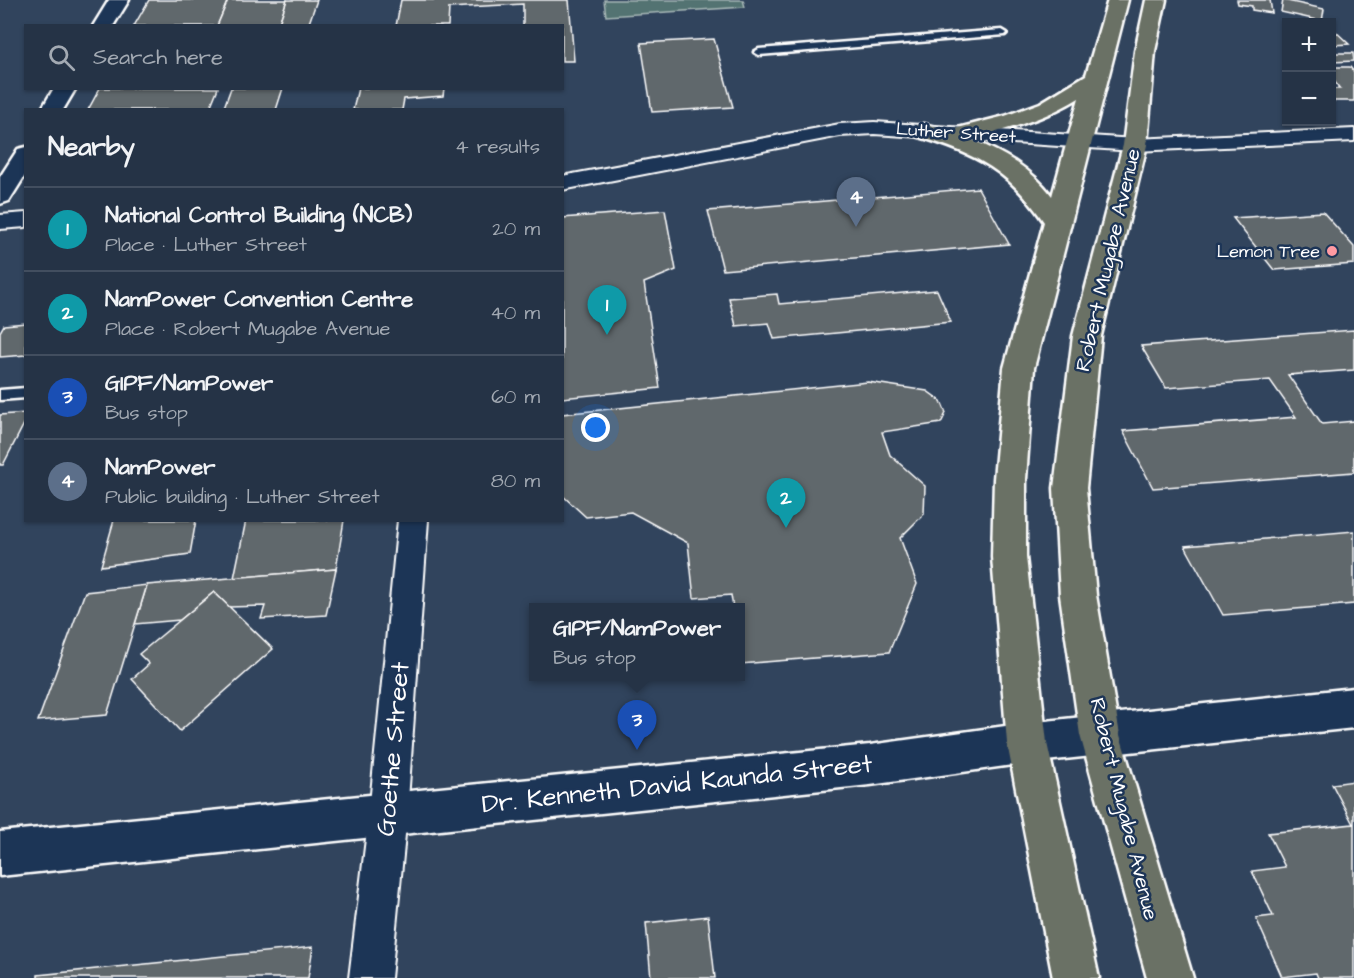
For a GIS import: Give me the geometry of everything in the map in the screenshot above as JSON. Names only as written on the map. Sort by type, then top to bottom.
[{"type":"main road","points":[[1076,978],[1027,743],[1009,557],[1010,479],[1019,368],[1118,0]]},
{"type":"main road","name":"Robert Mugabe Avenue","points":[[1156,0],[1145,51],[1135,145],[1087,336],[1070,488],[1078,595],[1100,735],[1170,978]]},
{"type":"main road","points":[[1145,51],[1165,37],[1172,0]]},
{"type":"main road","points":[[966,133],[1013,121],[1048,108],[1098,77]]},
{"type":"main road","points":[[924,131],[966,145],[989,156],[1025,180],[1058,223]]},
{"type":"street","points":[[104,24],[119,0]]},
{"type":"street","points":[[53,108],[64,90]]},
{"type":"street","name":"Luther Street","points":[[564,183],[840,130],[874,128],[1135,145],[1354,135]]},
{"type":"street","points":[[0,196],[24,157]]},
{"type":"street","points":[[0,222],[24,220]]},
{"type":"street","name":"Goethe Street","points":[[370,978],[388,814],[413,522]]},
{"type":"street","name":"Dr. Kenneth David Kaunda Street","points":[[0,854],[870,765],[1027,743],[1354,708]]},
{"type":"lane","points":[[759,52],[1002,33]]},
{"type":"lane","points":[[0,395],[24,393]]},
{"type":"green space","points":[[604,0],[743,0],[745,7],[606,16]]},
{"type":"building","points":[[149,0],[228,0],[218,24],[135,24]]},
{"type":"building","points":[[228,0],[287,0],[279,24],[218,24]]},
{"type":"building","points":[[287,0],[317,0],[309,24],[279,24]]},
{"type":"building","points":[[401,0],[569,0],[574,61],[564,61],[564,24],[523,24],[523,4],[449,8],[448,24],[396,24]]},
{"type":"building","points":[[1237,0],[1270,0],[1272,13],[1252,10],[1252,6],[1238,4]]},
{"type":"building","points":[[1283,0],[1324,9],[1322,18],[1308,18],[1281,12]]},
{"type":"building","points":[[1336,32],[1349,44],[1336,45]]},
{"type":"building","points":[[714,39],[733,107],[652,112],[641,43]]},
{"type":"building","points":[[1336,53],[1353,53],[1354,61],[1336,62]]},
{"type":"building","points":[[1336,67],[1350,67],[1354,72],[1354,101],[1336,101],[1336,89],[1340,89],[1336,84]]},
{"type":"building","points":[[99,90],[217,90],[210,108],[89,108]]},
{"type":"building","points":[[230,90],[282,90],[277,108],[224,108]]},
{"type":"building","points":[[358,90],[444,90],[443,96],[404,99],[402,108],[353,108]]},
{"type":"building","points":[[978,188],[1009,244],[723,270],[708,211]]},
{"type":"building","points":[[665,210],[676,270],[644,283],[660,388],[564,398],[564,218]]},
{"type":"building","points":[[1323,212],[1354,247],[1354,264],[1274,270],[1233,218]]},
{"type":"building","points":[[937,290],[951,322],[774,339],[769,323],[736,326],[729,298],[777,294],[779,304]]},
{"type":"building","points":[[24,323],[24,355],[0,357],[0,332],[4,325]]},
{"type":"building","points":[[1354,330],[1354,370],[1288,375],[1322,424],[1354,421],[1354,472],[1153,488],[1123,431],[1296,417],[1270,380],[1166,388],[1141,346]]},
{"type":"building","points":[[868,382],[927,391],[941,401],[946,413],[941,423],[882,432],[890,455],[925,486],[924,514],[900,538],[917,584],[889,652],[745,664],[745,603],[732,603],[731,595],[694,598],[688,543],[631,512],[586,517],[564,497],[564,414]]},
{"type":"building","points":[[24,413],[24,424],[3,465],[0,465],[0,415]]},
{"type":"building","points":[[113,522],[196,522],[190,554],[101,566]]},
{"type":"building","points":[[246,522],[344,522],[336,569],[234,578]]},
{"type":"building","points":[[1354,531],[1354,604],[1223,615],[1185,546]]},
{"type":"building","points":[[336,569],[326,615],[261,619],[265,606],[229,607],[214,592],[180,620],[135,624],[147,585]]},
{"type":"building","points":[[147,585],[107,715],[38,721],[85,592]]},
{"type":"building","points":[[214,592],[273,649],[180,731],[132,679],[149,664],[139,654]]},
{"type":"building","points":[[1354,781],[1354,978],[1318,978],[1316,973],[1282,977],[1256,918],[1273,916],[1252,871],[1285,867],[1268,833],[1353,824],[1332,784]]},
{"type":"building","points":[[708,916],[715,978],[651,978],[646,923]]},
{"type":"building","points":[[313,947],[308,978],[38,978],[38,975]]},
{"type":"place","name":"NamPower","points":[[856,227]]},
{"type":"place","name":"Lemon Tree","points":[[1332,251]]},
{"type":"place","name":"National Control Building (NCB)","points":[[607,335]]},
{"type":"place","name":"NamPower Convention Centre","points":[[786,528]]},
{"type":"place","name":"GIPF/NamPower","points":[[637,750]]}]
